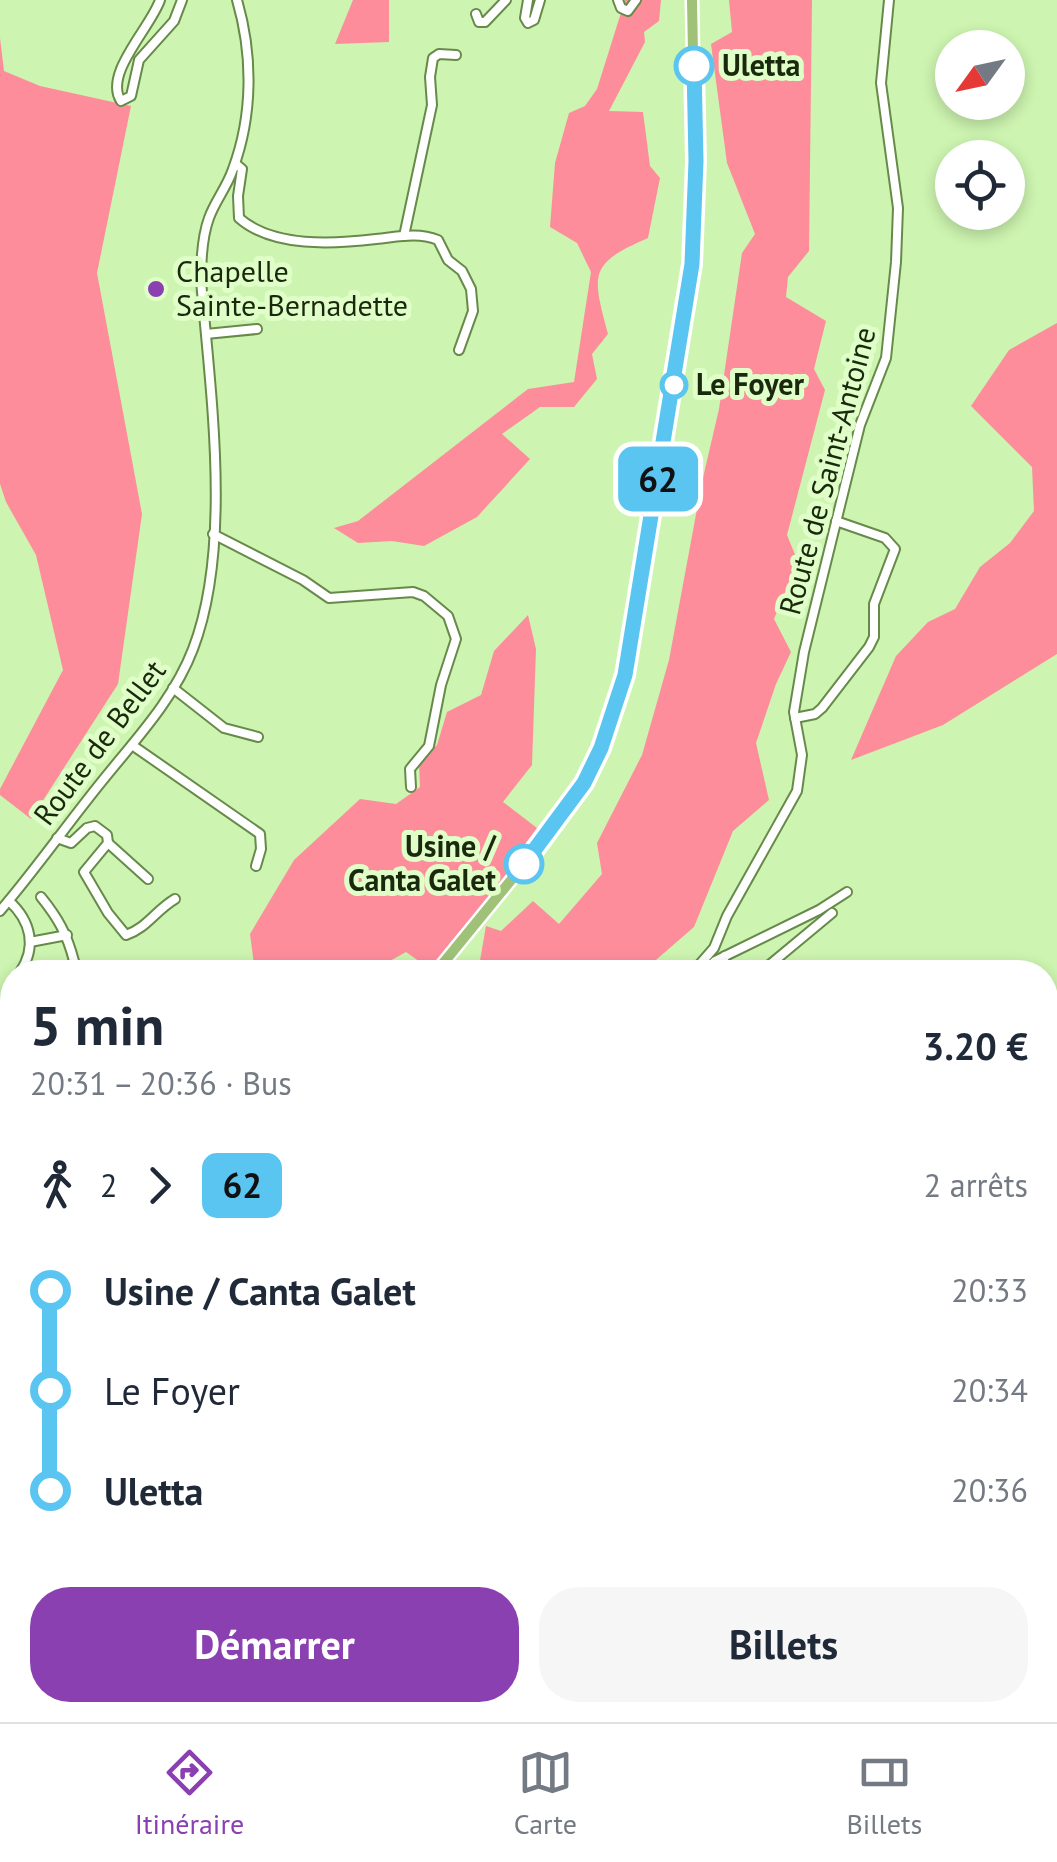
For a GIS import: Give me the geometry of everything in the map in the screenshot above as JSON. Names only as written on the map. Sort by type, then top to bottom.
[{"type":"main road","points":[[446,960],[547,836],[584,783],[601,748],[625,675],[692,264],[696,161],[692,0]]},
{"type":"street","points":[[160,0],[150,24],[124,62],[116,93],[121,101],[131,96],[139,60],[174,21],[182,0]]},
{"type":"street","name":"Route de Bellet","points":[[0,911],[174,688],[192,653],[205,611],[216,474],[200,280],[208,219],[236,164],[249,94],[245,36],[237,0]]},
{"type":"street","points":[[476,14],[478,22],[485,22],[506,0]]},
{"type":"street","points":[[528,0],[528,22],[534,20],[540,0]]},
{"type":"street","points":[[618,0],[620,8],[628,11],[636,0]]},
{"type":"street","name":"Route de Saint-Antoine","points":[[704,960],[714,948],[727,916],[797,790],[802,756],[794,718],[804,652],[860,424],[886,358],[897,192],[881,83],[893,0]]},
{"type":"street","points":[[404,236],[432,105],[433,58],[439,54],[456,55]]},
{"type":"street","points":[[236,164],[242,169],[240,218],[264,233],[287,239],[425,235],[438,240],[448,260],[462,271],[470,285],[473,311],[458,350]]},
{"type":"street","points":[[206,334],[256,329]]},
{"type":"street","points":[[794,718],[815,714],[822,708],[869,647],[874,637],[874,604],[894,554],[895,548],[885,538],[836,521]]},
{"type":"street","points":[[213,534],[303,580],[328,598],[414,592],[448,616],[456,639],[430,746],[410,769],[411,787]]},
{"type":"street","points":[[174,688],[224,728],[258,737]]},
{"type":"street","points":[[132,745],[260,834],[262,849],[256,866]]},
{"type":"street","points":[[57,838],[71,843],[87,828],[96,826],[148,879]]},
{"type":"street","points":[[108,842],[84,872],[126,935],[140,930],[164,905],[175,900]]},
{"type":"street","points":[[720,960],[847,892]]},
{"type":"street","points":[[41,897],[61,921],[74,960]]},
{"type":"street","points":[[8,901],[28,926],[26,960]]},
{"type":"street","points":[[775,960],[832,913]]},
{"type":"street","points":[[30,942],[67,934]]},
{"type":"street","points":[[724,960],[726,956]]},
{"type":"shaded area","points":[[353,0],[389,0],[389,42],[335,44]]},
{"type":"shaded area","points":[[625,0],[661,0],[659,21],[644,32],[645,42],[609,111],[643,112],[650,166],[660,178],[648,238],[614,256],[600,273],[599,297],[608,334],[592,354],[597,379],[574,407],[540,407],[502,434],[530,459],[477,517],[424,546],[392,541],[358,543],[334,528],[358,521],[528,389],[574,382],[591,272],[577,243],[550,227],[555,163],[569,113],[585,106],[597,89]]},
{"type":"shaded area","points":[[729,0],[812,0],[809,251],[788,277],[786,297],[826,321],[814,369],[825,390],[787,535],[798,562],[774,619],[791,652],[756,743],[769,800],[733,831],[694,927],[656,960],[480,960],[486,926],[501,931],[533,901],[559,924],[602,874],[597,843],[642,755],[669,660],[719,409],[742,253],[755,234],[727,163],[711,44],[732,32]]},
{"type":"shaded area","points":[[0,38],[4,71],[40,86],[131,106],[97,273],[142,514],[118,684],[31,819],[0,795],[0,789],[63,670],[36,555],[0,484]]},
{"type":"shaded area","points":[[1057,323],[1057,654],[943,725],[851,760],[896,656],[928,622],[955,609],[980,567],[1010,543],[1034,511],[1032,467],[971,406],[1009,350]]},
{"type":"shaded area","points":[[528,615],[536,649],[532,765],[503,802],[537,828],[527,851],[437,960],[417,960],[406,952],[392,960],[253,960],[250,934],[294,860],[360,799],[396,804],[420,787],[419,763],[437,745],[447,712],[481,695],[494,651]]},
{"type":"bus line","name":"62","points":[[524,864],[584,783],[601,748],[625,675],[692,264],[694,66]]},
{"type":"place","name":"Uletta","points":[[694,66]]},
{"type":"place","name":"Chapelle Sainte-Bernadette","points":[[156,289]]},
{"type":"place","name":"Le Foyer","points":[[674,385]]},
{"type":"place","name":"Usine / Canta Galet","points":[[524,864]]}]
